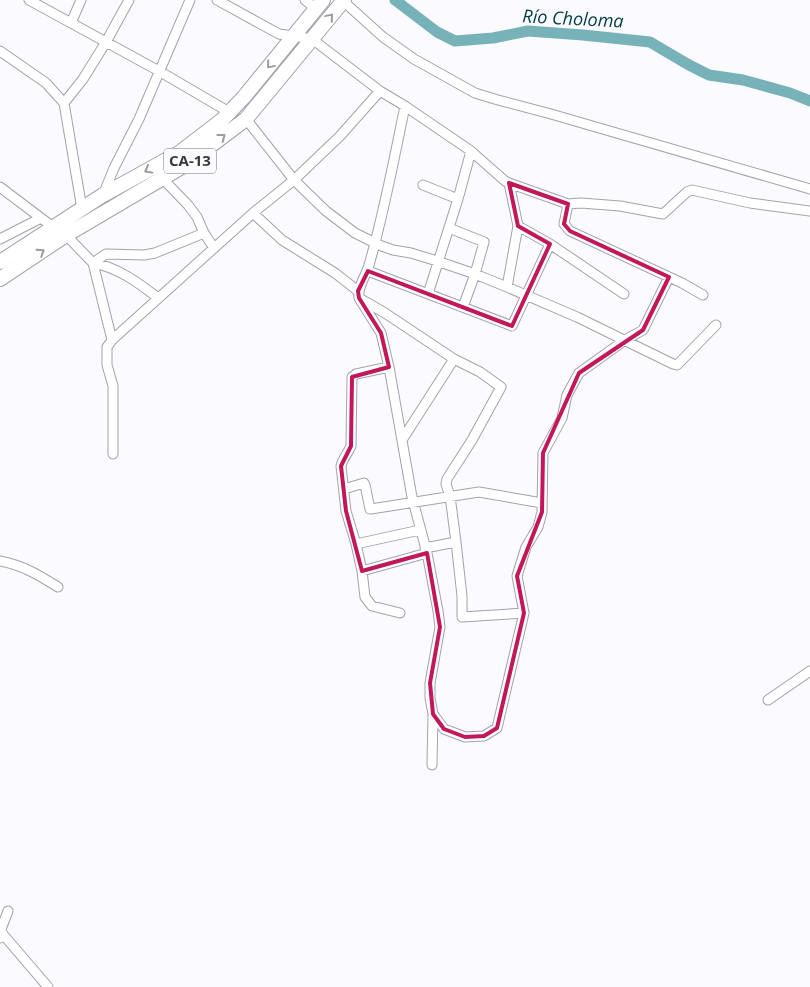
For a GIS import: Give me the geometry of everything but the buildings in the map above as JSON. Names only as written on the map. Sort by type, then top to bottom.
[{"type":"highway","name":"CA-13","points":[[0,279],[66,235],[185,165],[246,119],[344,0]]},
{"type":"highway","name":"CA-13","points":[[0,262],[103,195],[179,153],[222,120],[244,97],[319,4]]},
{"type":"street","points":[[29,0],[159,71],[229,112]]},
{"type":"street","points":[[71,23],[81,0]]},
{"type":"street","points":[[64,103],[106,42],[129,0]]},
{"type":"street","points":[[103,195],[114,168],[139,119],[190,0]]},
{"type":"street","points":[[217,0],[279,34],[312,39],[380,91],[471,151],[505,181],[568,204],[620,206],[663,214],[687,192],[692,190],[750,203],[810,211]]},
{"type":"street","points":[[305,0],[319,4]]},
{"type":"street","points":[[344,0],[383,37],[406,54],[476,93],[810,189]]},
{"type":"street","points":[[0,51],[46,83],[64,103],[82,209]]},
{"type":"street","points":[[114,454],[113,386],[107,365],[107,347],[112,340],[253,213],[294,180],[340,136],[380,91]]},
{"type":"street","points":[[359,295],[368,271],[380,226],[405,106]]},
{"type":"street","points":[[246,119],[294,180],[326,211],[355,233],[379,245],[437,261],[508,287],[677,365],[716,325]]},
{"type":"street","points":[[428,294],[471,151]]},
{"type":"street","points":[[164,178],[188,204],[214,248]]},
{"type":"street","points":[[508,287],[518,226],[509,183]]},
{"type":"street","points":[[423,186],[458,199]]},
{"type":"street","points":[[0,187],[53,227]]},
{"type":"street","points":[[568,204],[564,224],[570,231],[703,294]]},
{"type":"street","points":[[253,213],[282,240],[335,273],[359,295],[454,359],[480,372],[501,387],[472,440],[447,479],[446,484],[450,496],[456,542],[462,596],[462,617],[524,613]]},
{"type":"street","points":[[0,239],[41,218]]},
{"type":"street","points":[[518,226],[550,244],[624,294]]},
{"type":"street","points":[[449,228],[484,242],[464,307]]},
{"type":"street","points":[[93,263],[106,254],[144,255],[155,253],[204,233]]},
{"type":"street","points":[[66,235],[93,263],[112,340]]},
{"type":"street","points":[[368,271],[512,326],[550,244]]},
{"type":"street","points":[[93,263],[110,268],[138,283],[158,298]]},
{"type":"street","points":[[433,714],[444,729],[465,737],[484,736],[497,728],[524,613],[517,576],[526,546],[538,527],[542,512],[544,452],[562,418],[567,395],[579,374],[625,340],[643,330],[669,277]]},
{"type":"street","points":[[359,295],[381,333],[389,367],[413,502],[426,551],[440,627],[430,684],[433,714],[432,765]]},
{"type":"street","points":[[402,440],[454,359]]},
{"type":"street","points":[[389,367],[356,374],[352,377],[351,446],[341,466],[346,511],[362,571],[365,597],[372,606],[400,613]]},
{"type":"street","points":[[344,489],[364,483],[371,510],[479,492],[542,503]]},
{"type":"street","points":[[356,544],[420,530]]},
{"type":"street","points":[[362,571],[456,542]]},
{"type":"street","points":[[0,561],[15,564],[32,571],[58,587]]},
{"type":"street","points":[[768,700],[810,671]]},
{"type":"street","points":[[8,911],[0,934],[48,987]]},
{"type":"highlighted area","points":[[509,183],[568,204],[564,224],[570,231],[669,277],[643,330],[579,373],[543,453],[542,512],[517,576],[524,613],[497,728],[484,736],[465,737],[444,729],[433,714],[430,683],[440,627],[427,553],[362,571],[346,511],[341,466],[351,446],[352,377],[389,367],[381,333],[359,298],[358,291],[368,271],[512,326],[550,244],[518,226]]},
{"type":"waterway","name":"Río Choloma","points":[[395,0],[437,32],[455,41],[493,38],[528,31],[650,42],[709,75],[743,80],[790,93],[810,101]]}]
